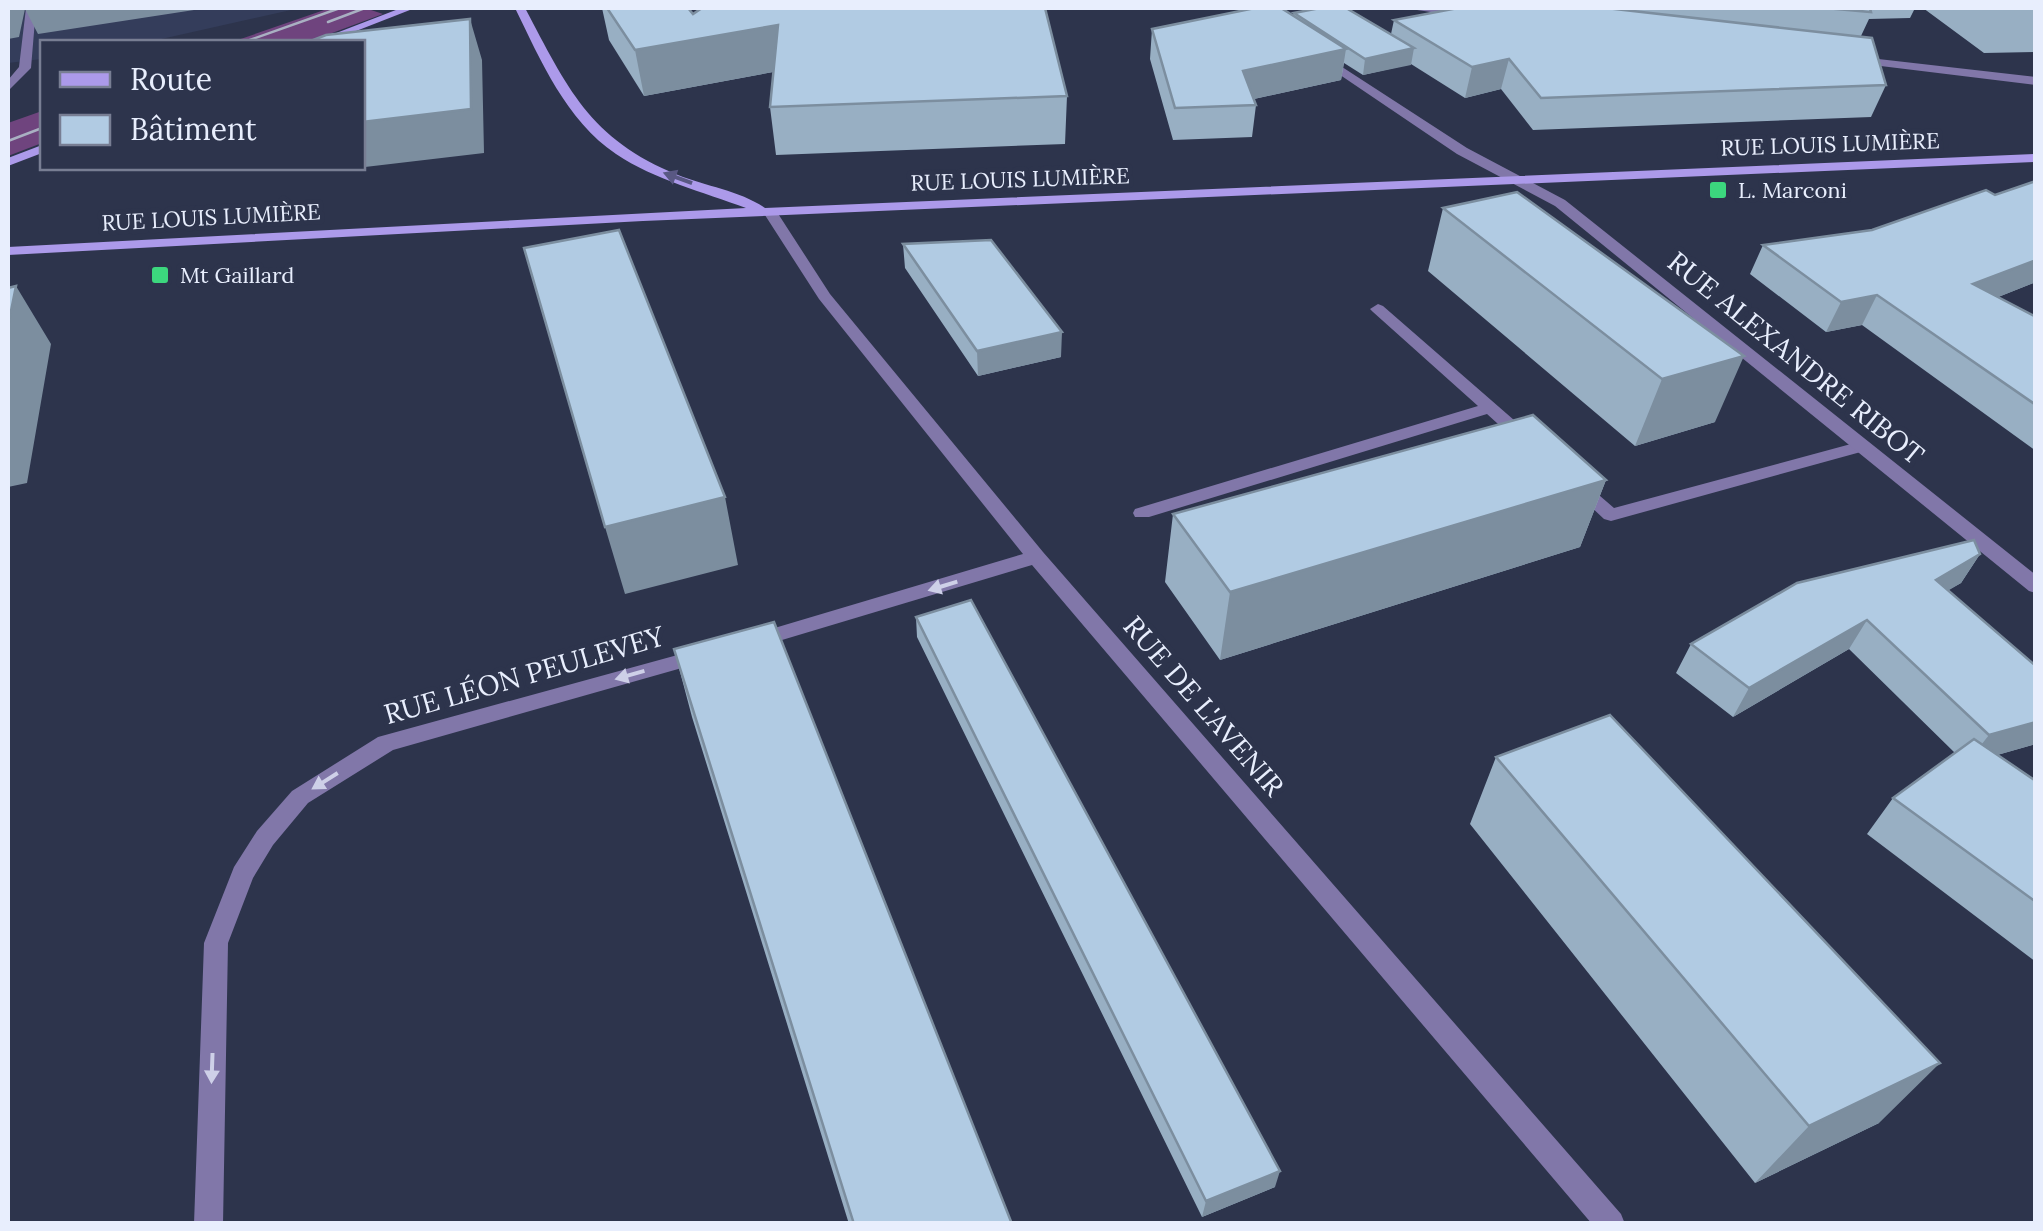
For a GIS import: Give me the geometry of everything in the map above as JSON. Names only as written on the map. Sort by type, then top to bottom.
[{"type":"main road","points":[[324,40],[410,8]]},
{"type":"main road","points":[[520,8],[543,54],[591,126],[620,152],[770,212]]},
{"type":"main road","points":[[8,162],[40,150]]},
{"type":"main road","name":"RUE LOUIS LUMIÈRE","points":[[8,250],[770,212],[2036,158]]},
{"type":"street","points":[[8,87],[25,68],[31,8]]},
{"type":"street","points":[[1408,8],[1482,16]]},
{"type":"street","name":"RUE ALEXANDRE RIBOT","points":[[1312,52],[1462,151],[1560,203],[2036,586]]},
{"type":"street","points":[[1845,59],[2036,82]]},
{"type":"street","name":"RUE DE L'AVENIR","points":[[770,212],[824,296],[1036,557],[1611,1224]]},
{"type":"street","points":[[1378,309],[1544,456]]},
{"type":"street","points":[[1142,513],[1489,408]]},
{"type":"street","points":[[1570,479],[1611,515],[1862,446]]},
{"type":"street","name":"RUE LÉON PEULEVEY","points":[[208,1224],[216,943],[242,874],[265,838],[300,797],[386,743],[862,611],[1036,557]]},
{"type":"shaded area","points":[[8,8],[300,8],[157,40],[40,40],[40,59],[8,63]]},
{"type":"shaded area","points":[[330,8],[365,8],[383,14],[313,40],[238,40]]},
{"type":"shaded area","points":[[40,112],[40,144],[8,156],[8,123]]},
{"type":"building","points":[[607,8],[688,8],[693,14],[702,8],[1045,8],[1067,96],[770,107],[778,25],[635,50]]},
{"type":"building","points":[[1255,8],[1281,8],[1346,49],[1243,71],[1256,105],[1175,108],[1152,29]]},
{"type":"building","points":[[1346,8],[1414,48],[1365,59],[1294,13]]},
{"type":"building","points":[[1458,8],[1606,8],[1872,38],[1886,85],[1541,98],[1509,59],[1472,67],[1394,20]]},
{"type":"building","points":[[1825,8],[1870,8],[1871,12]]},
{"type":"building","points":[[470,19],[471,109],[365,122],[365,40],[313,40],[326,35]]},
{"type":"building","points":[[2036,181],[2036,260],[1973,284],[2036,317],[2036,405],[1877,295],[1841,302],[1763,245],[1872,230],[1986,190],[1995,195]]},
{"type":"building","points":[[1517,192],[1744,356],[1662,379],[1443,208]]},
{"type":"building","points":[[619,230],[725,497],[605,527],[524,248]]},
{"type":"building","points":[[991,240],[1062,332],[977,351],[903,244]]},
{"type":"building","points":[[16,286],[8,326],[8,288]]},
{"type":"building","points":[[1533,415],[1606,480],[1230,592],[1173,514]]},
{"type":"building","points":[[1974,540],[1980,554],[1936,580],[2036,666],[2036,722],[1989,735],[1867,620],[1749,688],[1691,644],[1797,583]]},
{"type":"building","points":[[971,600],[1280,1171],[1206,1201],[916,617]]},
{"type":"building","points":[[774,622],[1012,1224],[854,1224],[674,649]]},
{"type":"building","points":[[1610,715],[1940,1063],[1809,1126],[1496,757]]},
{"type":"building","points":[[1974,739],[2036,781],[2036,902],[1893,798]]},
{"type":"tram line","points":[[250,40],[340,8]]},
{"type":"tram line","points":[[328,22],[365,8]]},
{"type":"tram line","points":[[8,141],[40,129]]},
{"type":"place","name":"L. Marconi","points":[[1718,190]]},
{"type":"place","name":"Mt Gaillard","points":[[160,275]]}]
